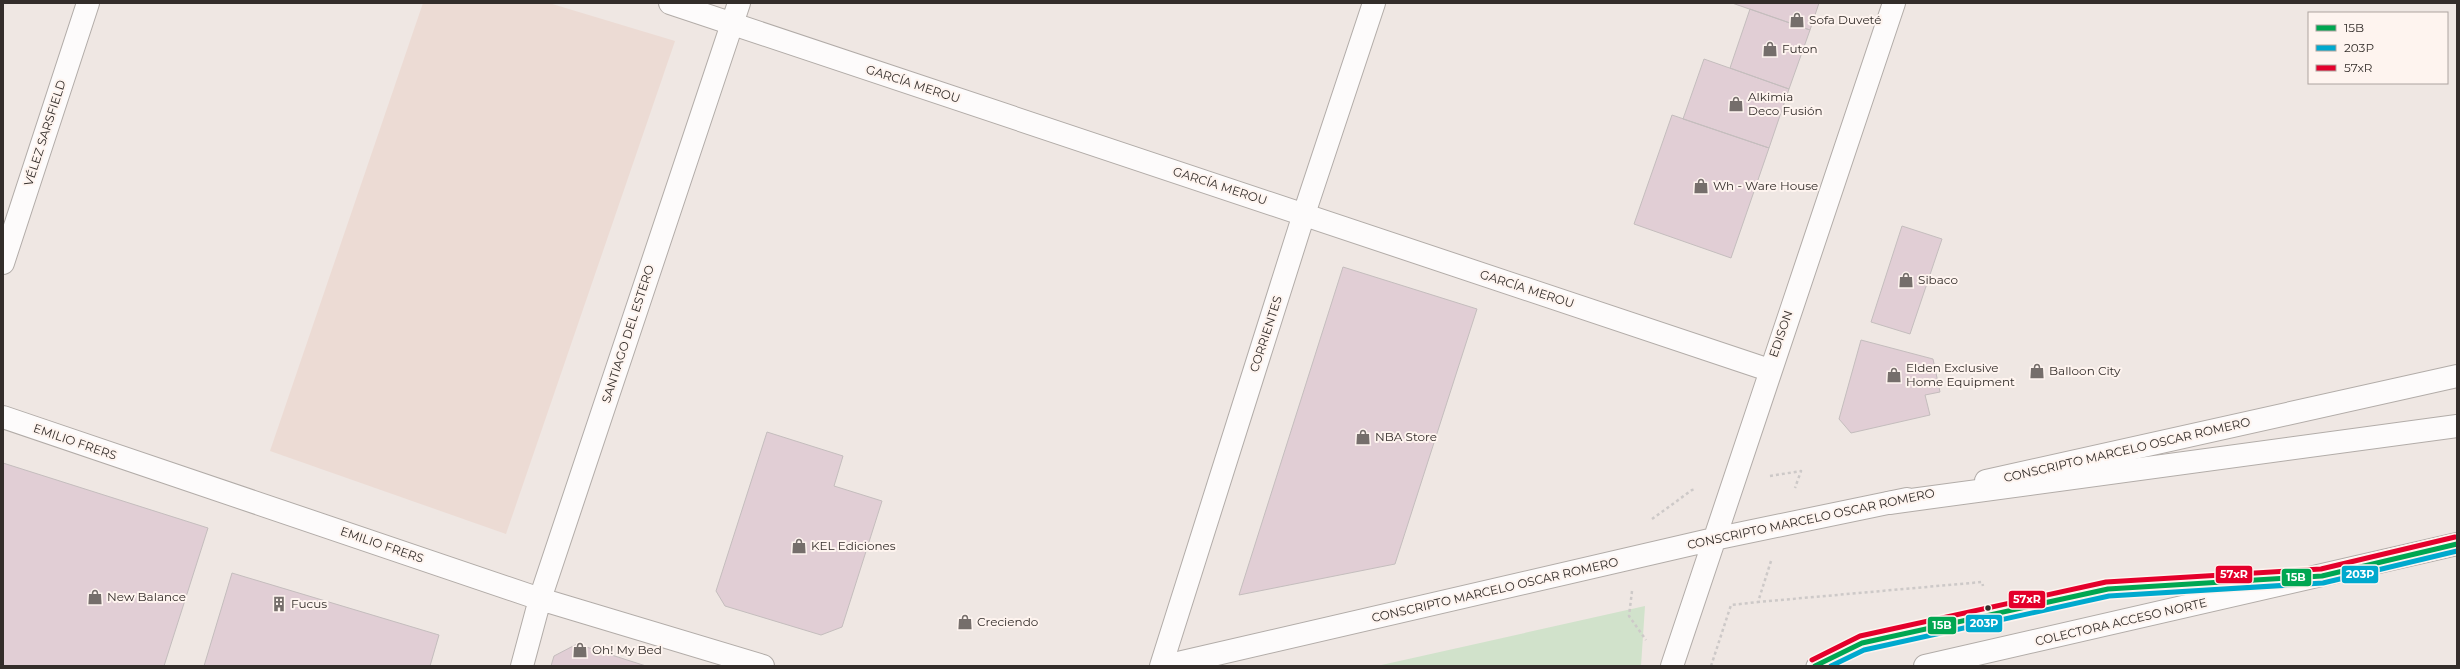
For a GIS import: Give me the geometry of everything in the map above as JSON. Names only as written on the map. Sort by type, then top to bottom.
[{"type":"main road","name":"VÉLEZ SARSFIELD","points":[[3,262],[88,3]]},
{"type":"main road","name":"GARCÍA MEROU","points":[[670,3],[1769,370]]},
{"type":"main road","name":"SANTIAGO DEL ESTERO","points":[[522,666],[540,599],[739,3]]},
{"type":"main road","name":"CORRIENTES","points":[[1161,666],[1304,214],[1374,3]]},
{"type":"main road","name":"EDISON","points":[[1672,666],[1769,370],[1894,3]]},
{"type":"main road","name":"CONSCRIPTO MARCELO OSCAR ROMERO","points":[[1165,666],[1714,539],[1889,503],[2457,376]]},
{"type":"main road","name":"EMILIO FRERS","points":[[3,417],[540,599],[763,666]]},
{"type":"main road","points":[[1889,503],[2457,426]]},
{"type":"main road","name":"COLECTORA ACCESO NORTE","points":[[1924,666],[2457,544]]},
{"type":"lane","points":[[1815,666],[1862,643],[2108,588],[2322,576]]},
{"type":"path","points":[[1711,666],[1731,605],[1758,602]]},
{"type":"shaded area","points":[[423,3],[549,3],[675,41],[506,534],[270,451]]},
{"type":"green space","points":[[1645,606],[1641,666],[1377,666]]},
{"type":"building","name":"Sofa Duveté","points":[[1732,3],[1819,3],[1810,30]]},
{"type":"building","name":"Futon","points":[[1750,9],[1810,30],[1789,89],[1730,68]]},
{"type":"building","name":"Alkimia Deco Fusión","points":[[1704,59],[1789,89],[1769,148],[1683,119]]},
{"type":"building","name":"Wh - Ware House","points":[[1672,115],[1769,148],[1731,258],[1634,224]]},
{"type":"building","name":"Sibaco","points":[[1902,226],[1942,239],[1910,334],[1871,322]]},
{"type":"building","name":"NBA Store","points":[[1343,267],[1477,309],[1395,564],[1239,595]]},
{"type":"building","name":"Elden Exclusive Home Equipment","points":[[1861,340],[1933,359],[1940,392],[1925,395],[1930,415],[1851,433],[1839,419]]},
{"type":"building","name":"KEL Ediciones","points":[[767,432],[843,456],[834,486],[882,501],[842,627],[821,635],[725,606],[716,591]]},
{"type":"building","name":"New Balance","points":[[3,463],[208,528],[164,666],[3,666]]},
{"type":"building","name":"Fucus","points":[[232,573],[439,635],[430,666],[204,666]]},
{"type":"building","name":"Oh! My Bed","points":[[577,644],[646,666],[551,666],[554,656]]},
{"type":"transit line","name":"57xR","points":[[1812,660],[1860,636],[2106,582],[2321,569],[2455,537]]},
{"type":"transit line","name":"15B","points":[[1815,666],[1862,643],[2108,589],[2322,576],[2457,544]]},
{"type":"transit line","name":"203P","points":[[1831,666],[1864,650],[2109,596],[2323,583],[2457,551]]},
{"type":"place","name":"Sofa Duveté","points":[[1797,20]]},
{"type":"place","name":"Futon","points":[[1770,49]]},
{"type":"place","name":"Alkimia Deco Fusión","points":[[1736,104]]},
{"type":"place","name":"Wh - Ware House","points":[[1701,186]]},
{"type":"place","name":"Sibaco","points":[[1906,280]]},
{"type":"place","name":"Balloon City","points":[[2037,371]]},
{"type":"place","name":"Elden Exclusive Home Equipment","points":[[1894,375]]},
{"type":"place","name":"NBA Store","points":[[1363,437]]},
{"type":"place","name":"KEL Ediciones","points":[[799,546]]},
{"type":"place","name":"New Balance","points":[[95,597]]},
{"type":"place","name":"Fucus","points":[[279,604]]},
{"type":"place","name":"Creciendo","points":[[965,622]]},
{"type":"place","name":"Oh! My Bed","points":[[580,650]]}]
